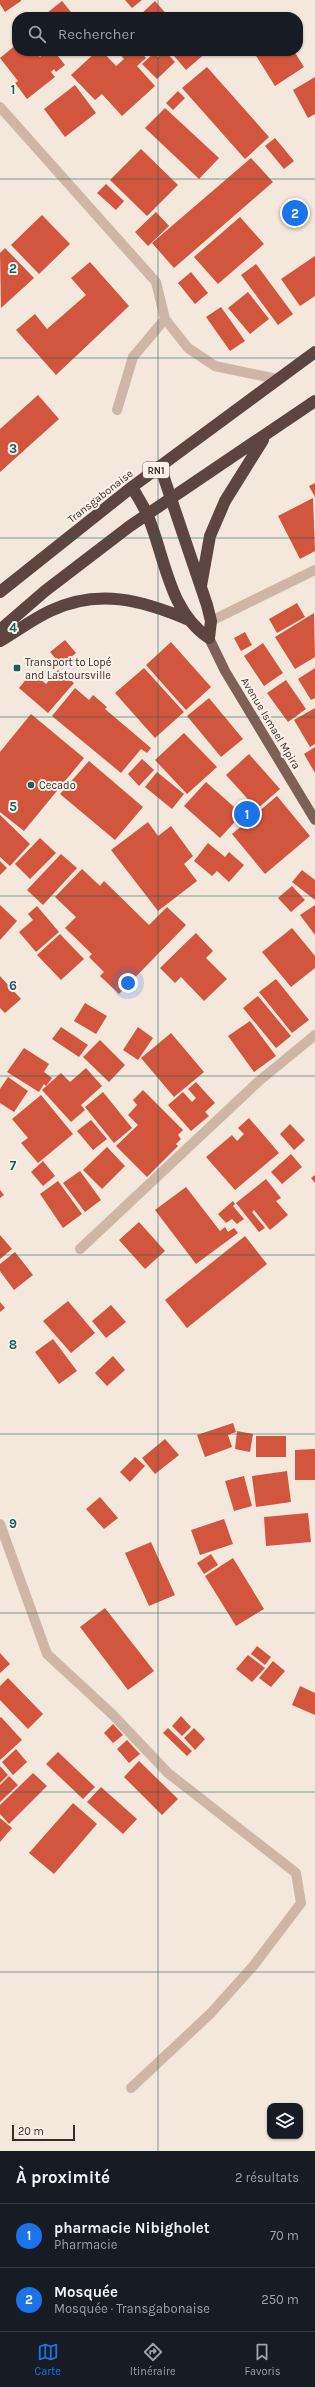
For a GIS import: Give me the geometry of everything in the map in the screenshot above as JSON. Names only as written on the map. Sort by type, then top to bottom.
[{"type":"highway","name":"Transgabonaise","points":[[0,592],[132,487],[315,352]]},
{"type":"highway","points":[[0,630],[46,591],[147,514],[267,435],[315,401]]},
{"type":"highway","points":[[201,588],[210,536],[225,501],[267,435]]},
{"type":"highway","points":[[132,487],[147,514],[176,596],[195,628],[209,638],[211,621],[160,466]]},
{"type":"highway","points":[[0,641],[50,611],[89,598],[128,599],[189,620]]},
{"type":"main road","name":"Avenue Ismael Mpira","points":[[209,638],[225,671],[315,820]]},
{"type":"street","points":[[0,108],[156,282],[165,319],[188,348],[215,366],[277,379]]},
{"type":"street","points":[[117,410],[133,357],[165,319]]},
{"type":"street","points":[[211,621],[315,570]]},
{"type":"street","points":[[80,1249],[259,1081],[315,1035]]},
{"type":"street","points":[[0,1524],[47,1654],[112,1714],[168,1773],[296,1873],[300,1903],[254,1965],[211,2013],[130,2088]]},
{"type":"building","points":[[0,0],[21,1],[5,12],[0,4]]},
{"type":"building","points":[[125,0],[142,0],[132,8]]},
{"type":"building","points":[[62,1],[71,12],[48,12]]},
{"type":"building","points":[[155,1],[165,12],[143,12]]},
{"type":"building","points":[[12,48],[12,56],[58,56],[65,65],[56,72],[54,69],[51,72],[55,77],[27,99],[15,83],[18,81],[0,58]]},
{"type":"building","points":[[92,56],[107,56],[116,66],[124,59],[121,56],[144,56],[146,58],[137,66],[155,86],[122,116],[102,94],[95,100],[71,75]]},
{"type":"building","points":[[151,56],[170,56],[175,62],[157,79],[142,64]]},
{"type":"building","points":[[174,56],[202,56],[186,70]]},
{"type":"building","points":[[256,56],[297,56],[304,67],[275,86]]},
{"type":"building","points":[[207,67],[269,137],[245,159],[182,88]]},
{"type":"building","points":[[315,77],[315,114],[308,118],[293,90]]},
{"type":"building","points":[[75,85],[96,113],[65,137],[44,109]]},
{"type":"building","points":[[178,91],[185,98],[173,110],[166,103]]},
{"type":"building","points":[[165,108],[219,158],[199,179],[145,128]]},
{"type":"building","points":[[275,138],[294,161],[284,169],[265,146]]},
{"type":"building","points":[[141,149],[178,185],[147,216],[110,180]]},
{"type":"building","points":[[251,158],[273,182],[174,268],[152,243]]},
{"type":"building","points":[[106,184],[124,201],[116,210],[97,193]]},
{"type":"building","points":[[156,212],[169,226],[148,246],[135,232]]},
{"type":"building","points":[[42,215],[70,244],[39,274],[11,245]]},
{"type":"building","points":[[240,217],[264,244],[218,284],[194,257]]},
{"type":"building","points":[[5,248],[34,278],[1,308],[0,253]]},
{"type":"building","points":[[315,256],[315,296],[300,306],[281,279]]},
{"type":"building","points":[[90,262],[129,306],[56,375],[16,330],[35,314],[47,329],[86,295],[71,278]]},
{"type":"building","points":[[256,264],[293,314],[278,325],[241,275]]},
{"type":"building","points":[[191,272],[208,293],[195,304],[178,283]]},
{"type":"building","points":[[248,292],[269,319],[250,334],[228,308]]},
{"type":"building","points":[[221,307],[245,341],[230,351],[206,317]]},
{"type":"building","points":[[38,395],[59,419],[0,472],[0,429]]},
{"type":"building","points":[[315,483],[315,497],[309,486]]},
{"type":"building","points":[[313,498],[315,551],[300,559],[278,516]]},
{"type":"building","points":[[297,603],[305,617],[277,633],[269,619]]},
{"type":"building","points":[[314,613],[315,657],[295,669],[275,637]]},
{"type":"building","points":[[245,632],[252,645],[241,651],[234,638]]},
{"type":"building","points":[[65,640],[76,653],[61,665],[50,652]]},
{"type":"building","points":[[171,642],[211,687],[186,710],[146,665]]},
{"type":"building","points":[[263,643],[283,673],[264,686],[244,656]]},
{"type":"building","points":[[144,668],[184,712],[155,738],[115,693]]},
{"type":"building","points":[[315,668],[315,698],[311,700],[298,679]]},
{"type":"building","points":[[58,670],[74,683],[48,713],[19,688],[32,672],[46,684]]},
{"type":"building","points":[[286,680],[306,709],[288,722],[267,693]]},
{"type":"building","points":[[75,688],[89,700],[93,695],[107,707],[105,709],[151,748],[147,753],[141,749],[121,773],[52,716]]},
{"type":"building","points":[[209,698],[243,739],[221,757],[187,716]]},
{"type":"building","points":[[315,708],[315,744],[310,747],[294,720]]},
{"type":"building","name":"Cecado","points":[[31,714],[84,758],[24,831],[0,812],[0,752]]},
{"type":"building","points":[[184,733],[217,767],[187,794],[155,760]]},
{"type":"building","points":[[315,747],[315,773],[304,754]]},
{"type":"building","points":[[249,754],[280,789],[257,809],[226,775]]},
{"type":"building","points":[[142,759],[154,770],[139,786],[128,774]]},
{"type":"building","points":[[89,761],[143,807],[115,840],[60,794]]},
{"type":"building","points":[[157,772],[184,794],[172,809],[145,787]]},
{"type":"building","points":[[206,782],[242,814],[220,838],[184,806]]},
{"type":"building","points":[[277,796],[310,836],[265,874],[232,834]]},
{"type":"building","points":[[0,815],[30,844],[10,866],[0,857]]},
{"type":"building","points":[[148,822],[158,836],[171,826],[193,856],[184,864],[197,881],[158,911],[111,850]]},
{"type":"building","points":[[40,838],[56,853],[30,879],[15,864]]},
{"type":"building","points":[[208,843],[225,857],[229,852],[244,865],[229,882],[217,871],[212,876],[194,861]]},
{"type":"building","points":[[61,854],[77,868],[43,905],[27,890]]},
{"type":"building","points":[[0,861],[7,868],[0,875]]},
{"type":"building","points":[[82,869],[100,886],[104,881],[149,925],[167,907],[186,925],[119,994],[100,976],[104,972],[89,957],[92,954],[65,928],[76,917],[55,897]]},
{"type":"building","points":[[302,870],[315,880],[315,900],[292,882]]},
{"type":"building","points":[[292,886],[305,900],[291,912],[278,898]]},
{"type":"building","points":[[0,905],[17,921],[0,940]]},
{"type":"building","points":[[315,905],[315,935],[300,915]]},
{"type":"building","points":[[37,906],[59,932],[36,952],[19,932],[33,920],[28,914]]},
{"type":"building","points":[[292,928],[315,956],[315,968],[291,987],[262,952]]},
{"type":"building","points":[[196,933],[213,951],[206,958],[227,979],[204,1001],[181,977],[175,983],[160,968]]},
{"type":"building","points":[[60,934],[84,959],[61,980],[37,955]]},
{"type":"building","points":[[0,976],[21,999],[5,1013],[0,1008]]},
{"type":"building","points":[[276,979],[309,1020],[292,1033],[259,992]]},
{"type":"building","points":[[258,996],[291,1036],[276,1048],[243,1008]]},
{"type":"building","points":[[85,1003],[107,1016],[96,1034],[74,1021]]},
{"type":"building","points":[[250,1021],[276,1056],[254,1072],[228,1036]]},
{"type":"building","points":[[61,1027],[88,1045],[79,1057],[52,1039]]},
{"type":"building","points":[[138,1027],[153,1038],[138,1060],[123,1050]]},
{"type":"building","points":[[171,1033],[204,1072],[174,1097],[141,1058]]},
{"type":"building","points":[[100,1040],[125,1065],[109,1082],[83,1057]]},
{"type":"building","points":[[24,1048],[49,1064],[44,1072],[52,1078],[46,1086],[44,1084],[39,1092],[7,1072]]},
{"type":"building","points":[[86,1068],[102,1086],[81,1105],[85,1110],[71,1122],[42,1090],[61,1073],[70,1082]]},
{"type":"building","points":[[8,1077],[28,1091],[14,1112],[0,1103],[0,1089]]},
{"type":"building","points":[[196,1082],[215,1103],[205,1112],[209,1116],[191,1131],[168,1105],[183,1092],[192,1102],[196,1098],[188,1089]]},
{"type":"building","points":[[143,1090],[183,1130],[178,1135],[181,1139],[176,1144],[178,1146],[147,1177],[116,1146],[138,1125],[128,1115],[137,1105],[133,1100]]},
{"type":"building","points":[[103,1092],[132,1128],[114,1143],[85,1107]]},
{"type":"building","points":[[41,1095],[73,1134],[38,1163],[21,1143],[28,1138],[12,1119]]},
{"type":"building","points":[[249,1118],[279,1153],[235,1190],[206,1157],[232,1135],[237,1141],[244,1134],[238,1128]]},
{"type":"building","points":[[91,1120],[107,1139],[93,1150],[77,1131]]},
{"type":"building","points":[[290,1124],[305,1140],[294,1150],[280,1134]]},
{"type":"building","points":[[107,1147],[125,1166],[102,1189],[83,1170]]},
{"type":"building","points":[[291,1154],[302,1167],[282,1184],[271,1172]]},
{"type":"building","points":[[43,1161],[55,1176],[43,1186],[31,1172]]},
{"type":"building","points":[[80,1171],[101,1200],[85,1212],[63,1183]]},
{"type":"building","points":[[315,1175],[315,1183],[311,1178]]},
{"type":"building","points":[[266,1179],[281,1198],[276,1201],[288,1215],[270,1230],[254,1210],[252,1212],[265,1228],[259,1232],[236,1203]]},
{"type":"building","points":[[58,1181],[82,1214],[63,1228],[40,1194]]},
{"type":"building","points":[[186,1187],[220,1231],[225,1227],[228,1232],[234,1228],[238,1233],[196,1264],[155,1210]]},
{"type":"building","points":[[0,1190],[4,1195],[0,1198]]},
{"type":"building","points":[[233,1201],[235,1204],[233,1206],[244,1219],[237,1224],[232,1219],[226,1223],[218,1214]]},
{"type":"building","points":[[139,1222],[165,1251],[145,1269],[119,1240]]},
{"type":"building","points":[[0,1235],[12,1249],[0,1259]]},
{"type":"building","points":[[245,1236],[267,1264],[187,1328],[165,1300]]},
{"type":"building","points":[[15,1252],[33,1275],[14,1290],[0,1271],[0,1264]]},
{"type":"building","points":[[68,1301],[95,1333],[71,1353],[43,1321]]},
{"type":"building","points":[[0,1302],[5,1308],[0,1312]]},
{"type":"building","points":[[111,1305],[126,1322],[106,1338],[92,1321]]},
{"type":"building","points":[[53,1339],[77,1371],[59,1384],[35,1352]]},
{"type":"building","points":[[113,1356],[125,1370],[107,1386],[95,1373]]},
{"type":"building","points":[[233,1423],[236,1432],[228,1435],[232,1447],[205,1457],[197,1435]]},
{"type":"building","points":[[237,1431],[253,1434],[250,1452],[235,1449]]},
{"type":"building","points":[[256,1436],[286,1436],[286,1457],[256,1457]]},
{"type":"building","points":[[165,1439],[179,1455],[155,1474],[142,1458]]},
{"type":"building","points":[[315,1449],[315,1480],[295,1480],[295,1450]]},
{"type":"building","points":[[135,1457],[145,1466],[130,1482],[120,1472]]},
{"type":"building","points":[[287,1471],[291,1502],[256,1507],[252,1476]]},
{"type":"building","points":[[244,1476],[252,1506],[234,1511],[225,1481]]},
{"type":"building","points":[[100,1497],[118,1518],[104,1529],[86,1509]]},
{"type":"building","points":[[308,1513],[311,1542],[266,1546],[264,1517]]},
{"type":"building","points":[[224,1519],[233,1544],[200,1555],[191,1530]]},
{"type":"building","points":[[151,1542],[175,1595],[149,1606],[125,1553]]},
{"type":"building","points":[[211,1554],[218,1565],[204,1574],[197,1563]]},
{"type":"building","points":[[233,1558],[264,1609],[236,1626],[205,1576]]},
{"type":"building","points":[[105,1608],[154,1671],[128,1690],[80,1627]]},
{"type":"building","points":[[257,1646],[271,1657],[265,1665],[251,1654]]},
{"type":"building","points":[[0,1653],[10,1664],[0,1673]]},
{"type":"building","points":[[248,1655],[265,1668],[252,1682],[236,1669]]},
{"type":"building","points":[[273,1661],[285,1671],[271,1687],[259,1678]]},
{"type":"building","points":[[8,1678],[43,1714],[28,1729],[0,1700],[0,1686]]},
{"type":"building","points":[[300,1686],[315,1693],[315,1715],[292,1705]]},
{"type":"building","points":[[181,1716],[191,1727],[182,1736],[172,1726]]},
{"type":"building","points":[[1,1717],[22,1740],[0,1760],[0,1718]]},
{"type":"building","points":[[113,1724],[123,1735],[113,1743],[104,1733]]},
{"type":"building","points":[[168,1728],[192,1751],[187,1756],[163,1733]]},
{"type":"building","points":[[194,1728],[205,1739],[195,1750],[184,1738]]},
{"type":"building","points":[[127,1740],[140,1754],[129,1763],[117,1749]]},
{"type":"building","points":[[16,1749],[27,1762],[13,1775],[2,1762]]},
{"type":"building","points":[[58,1752],[95,1787],[83,1799],[46,1764]]},
{"type":"building","points":[[139,1761],[178,1799],[162,1815],[124,1777]]},
{"type":"building","points":[[0,1766],[8,1775],[0,1783]]},
{"type":"building","points":[[33,1773],[47,1786],[9,1824],[0,1814],[0,1805]]},
{"type":"building","points":[[9,1776],[18,1785],[0,1802],[0,1785]]},
{"type":"building","points":[[101,1787],[137,1819],[123,1834],[87,1802]]},
{"type":"building","points":[[73,1803],[97,1824],[54,1874],[29,1853]]},
{"type":"building","points":[[0,1818],[12,1828],[0,1842]]},
{"type":"place","name":"Mosquée","points":[[295,213]]},
{"type":"place","name":"Transport to Lopé and Lastoursville","points":[[17,668]]},
{"type":"place","name":"Cecado","points":[[31,785]]},
{"type":"place","name":"pharmacie Nibigholet","points":[[247,814]]}]
